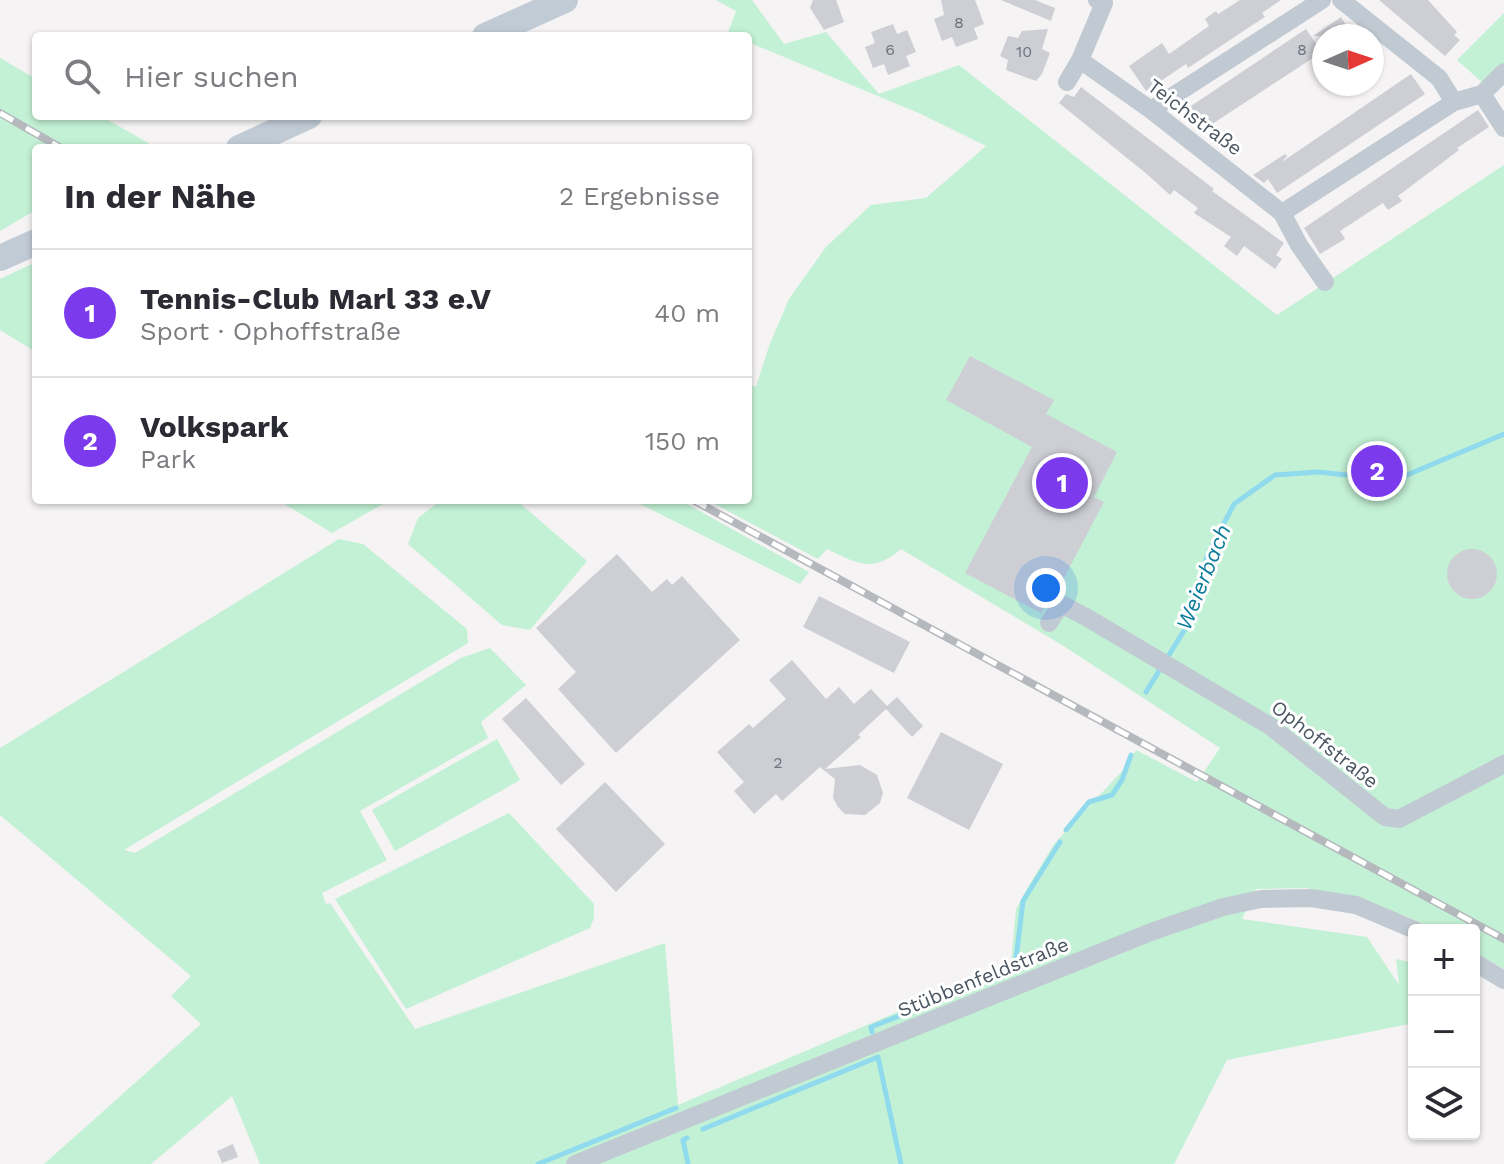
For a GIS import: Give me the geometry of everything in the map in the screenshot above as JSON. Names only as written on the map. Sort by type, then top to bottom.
[{"type":"main road","points":[[494,32],[565,0]]},
{"type":"main road","points":[[248,144],[300,120]]},
{"type":"main road","points":[[0,258],[32,244]]},
{"type":"street","points":[[1067,82],[1080,60],[1104,3],[1097,0]]},
{"type":"street","points":[[1151,110],[1322,0]]},
{"type":"street","points":[[1341,0],[1439,78],[1454,102]]},
{"type":"street","name":"Teichstraße","points":[[1080,60],[1151,110],[1282,213],[1299,245],[1325,282]]},
{"type":"street","points":[[1282,213],[1454,102],[1482,94],[1504,72]]},
{"type":"street","points":[[1482,94],[1504,128]]},
{"type":"street","name":"Ophoffstraße","points":[[1049,623],[1061,604],[1164,663],[1270,726],[1385,817],[1399,819],[1504,764]]},
{"type":"street","name":"Stübbenfeldstraße","points":[[575,1164],[1151,932],[1223,907],[1261,899],[1311,898],[1356,905],[1408,927]]},
{"type":"street","points":[[1480,966],[1504,980]]},
{"type":"green space","points":[[716,0],[752,0],[784,44],[826,32],[879,94],[959,65],[1277,315],[1504,165],[1504,969],[1480,955],[1480,924],[1423,924],[1353,897],[1306,888],[1256,889],[1242,919],[1367,937],[1399,985],[1396,959],[1408,962],[1408,1024],[1227,1060],[1174,1164],[260,1164],[232,1096],[151,1164],[44,1164],[201,1024],[171,996],[191,976],[0,815],[0,748],[339,539],[363,544],[467,629],[468,643],[124,850],[135,853],[461,658],[490,648],[526,685],[481,722],[488,738],[360,811],[387,860],[322,893],[326,904],[330,903],[415,1029],[665,943],[678,1105],[1011,964],[1016,909],[1028,887],[1054,844],[1125,768],[1136,750],[1197,782],[1220,748],[1062,645],[901,549],[873,564],[856,562],[827,549],[818,559],[715,504],[752,504],[752,386],[756,387],[789,299],[826,247],[871,205],[926,198],[986,146],[921,114],[752,44],[752,32],[728,32],[736,11]]},
{"type":"green space","points":[[1504,13],[1504,64],[1485,85],[1457,60]]},
{"type":"green space","points":[[0,58],[32,77],[32,120],[108,120],[150,144],[32,144],[32,212],[0,231]]},
{"type":"green space","points":[[32,264],[32,350],[0,330],[0,279]]},
{"type":"green space","points":[[285,504],[383,504],[332,533]]},
{"type":"green space","points":[[436,504],[521,504],[587,561],[530,630],[502,625],[408,544],[418,518]]},
{"type":"green space","points":[[640,504],[687,504],[809,572],[800,584]]},
{"type":"green space","points":[[497,739],[520,780],[395,851],[372,810]]},
{"type":"green space","points":[[509,813],[594,904],[590,928],[406,1009],[335,899]]},
{"type":"building","points":[[813,0],[836,0],[844,22],[824,30],[810,8]]},
{"type":"building","points":[[941,0],[975,0],[984,24],[974,28],[978,39],[956,47],[952,37],[942,41],[934,19],[944,15]]},
{"type":"building","points":[[1001,0],[1035,0],[1055,8],[1051,21]]},
{"type":"building","points":[[1240,0],[1281,0],[1262,13],[1265,17],[1188,68],[1186,64],[1146,91],[1129,66],[1162,43],[1169,54],[1209,26],[1205,19]]},
{"type":"building","points":[[1379,0],[1428,0],[1457,32],[1454,35],[1460,40],[1445,56]]},
{"type":"building","points":[[1341,17],[1345,24],[1331,24]]},
{"type":"building","points":[[893,24],[897,34],[907,30],[916,52],[906,56],[910,66],[888,75],[884,64],[873,68],[865,47],[875,43],[871,32]]},
{"type":"building","points":[[1048,29],[1042,49],[1050,53],[1036,81],[1006,70],[1008,60],[1000,56],[1008,36],[1018,38],[1022,31]]},
{"type":"building","points":[[1306,29],[1312,38],[1312,59],[1200,132],[1185,110]]},
{"type":"building","points":[[1411,74],[1425,94],[1277,193],[1268,179],[1264,183],[1253,175],[1285,154],[1287,156],[1282,162],[1379,96],[1384,96],[1384,92]]},
{"type":"building","points":[[1081,87],[1214,189],[1212,191],[1284,243],[1276,255],[1282,259],[1275,269],[1244,246],[1237,256],[1224,246],[1231,237],[1194,213],[1198,208],[1174,190],[1170,195],[1059,103],[1066,94],[1074,97]]},
{"type":"building","points":[[1478,110],[1489,127],[1457,148],[1459,150],[1398,196],[1402,201],[1388,210],[1383,203],[1340,231],[1345,239],[1320,254],[1304,228]]},
{"type":"building","points":[[970,356],[1054,400],[1046,414],[1117,452],[1094,497],[1104,502],[1056,593],[1041,613],[965,573],[1032,447],[946,400]]},
{"type":"building","points":[[1472,549],[1490,556],[1497,574],[1490,592],[1472,599],[1454,592],[1447,574],[1454,556]]},
{"type":"building","points":[[617,554],[652,592],[667,579],[672,585],[682,576],[740,640],[616,753],[558,689],[576,672],[536,628]]},
{"type":"building","points":[[819,596],[910,642],[894,673],[803,627]]},
{"type":"building","points":[[792,660],[826,699],[839,687],[854,704],[871,689],[887,706],[897,697],[923,726],[912,737],[886,709],[858,735],[861,737],[825,769],[860,765],[877,775],[883,793],[880,803],[865,815],[845,814],[838,807],[833,798],[835,779],[820,767],[782,801],[776,794],[754,814],[734,791],[744,782],[717,752],[749,724],[753,728],[786,699],[769,680]]},
{"type":"building","points":[[526,698],[585,764],[561,785],[502,719]]},
{"type":"building","points":[[941,732],[1003,764],[969,830],[907,798]]},
{"type":"building","points":[[605,782],[665,844],[616,892],[556,829]]},
{"type":"building","points":[[233,1144],[238,1157],[222,1163],[217,1151]]},
{"type":"waterway","name":"Weierbach","points":[[1146,692],[1185,629],[1207,556],[1234,504],[1275,475],[1318,472],[1395,480],[1504,434]]},
{"type":"waterway","name":"Weierbach","points":[[1066,830],[1089,802],[1112,795],[1122,780],[1131,755]]},
{"type":"waterway","name":"Weierbach","points":[[953,993],[1015,967],[1023,901],[1060,842]]},
{"type":"waterway","name":"Weierbach","points":[[872,1032],[871,1027],[935,1002]]},
{"type":"waterway","points":[[703,1129],[878,1057],[901,1164]]},
{"type":"waterway","points":[[538,1164],[676,1108]]},
{"type":"waterway","points":[[687,1138],[683,1140],[688,1164]]},
{"type":"railway","points":[[0,113],[54,144]]},
{"type":"railway","points":[[700,504],[1504,939]]},
{"type":"place","name":"Volkspark","points":[[1377,471]]},
{"type":"place","name":"Tennis-Club Marl 33 e.V","points":[[1062,483]]}]
